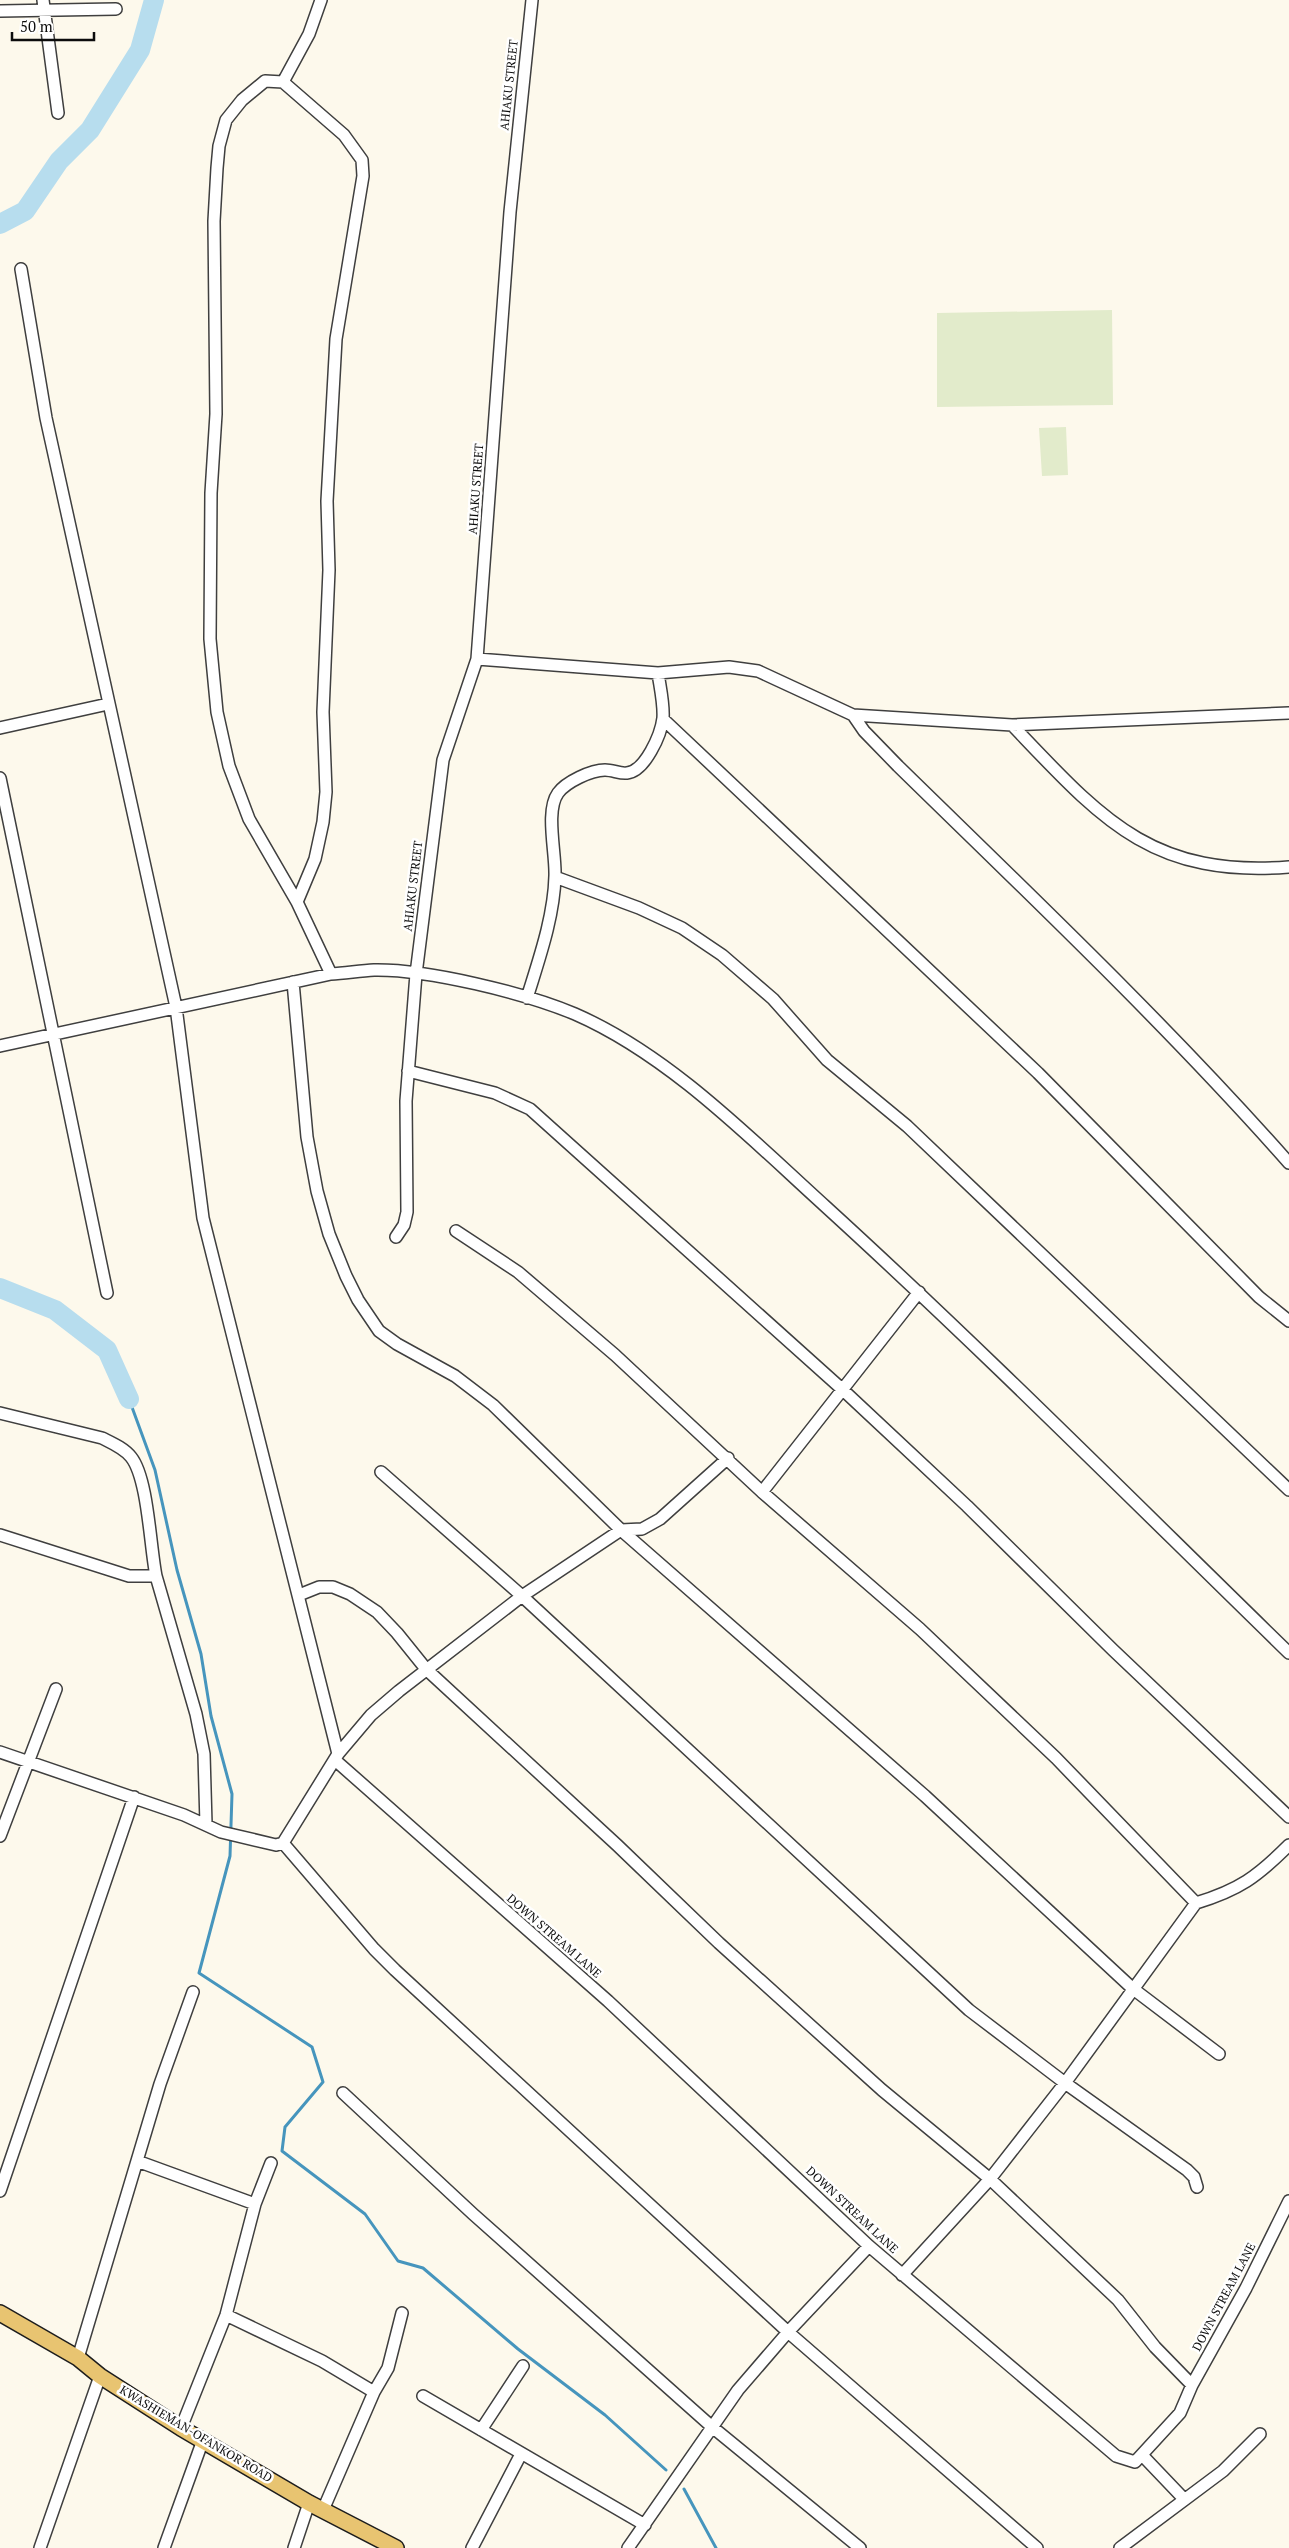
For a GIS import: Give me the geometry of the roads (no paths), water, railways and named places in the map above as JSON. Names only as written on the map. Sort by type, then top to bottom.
[{"type":"main road","name":"KWASHIEMAN-OFANKOR ROAD","points":[[0,2313],[78,2358],[100,2376],[181,2428],[309,2503],[396,2548]]},
{"type":"street","points":[[283,82],[309,34],[321,0]]},
{"type":"street","name":"AHIAKU STREET","points":[[396,1237],[404,1225],[407,1212],[404,1137],[408,1071],[416,974],[443,760],[477,659],[510,212],[532,0]]},
{"type":"street","points":[[0,10],[44,5],[116,9]]},
{"type":"street","points":[[44,5],[58,113]]},
{"type":"street","points":[[297,902],[316,859],[324,822],[326,792],[323,712],[329,570],[327,501],[336,339],[363,176],[362,160],[344,135],[283,82],[265,81],[242,100],[226,120],[219,146],[214,221],[216,414],[211,493],[210,639],[218,712],[229,766],[249,819],[297,902],[331,974]]},
{"type":"street","points":[[21,269],[46,418],[176,1007],[203,1218],[299,1595],[336,1757]]},
{"type":"street","points":[[477,659],[658,673],[729,667],[758,671],[853,715],[1012,725],[1289,713]]},
{"type":"street","points":[[527,998],[547,929],[555,877],[552,806],[558,793],[567,785],[596,772],[604,770],[625,774],[640,768],[653,747],[663,719],[658,673]]},
{"type":"street","points":[[0,728],[108,704]]},
{"type":"street","points":[[853,715],[864,731],[892,761],[1134,996],[1206,1071],[1289,1163]]},
{"type":"street","points":[[663,719],[1038,1073],[1259,1297],[1289,1321]]},
{"type":"street","points":[[1012,725],[1102,815],[1163,852],[1209,866],[1289,867]]},
{"type":"street","points":[[0,778],[107,1293]]},
{"type":"street","points":[[555,877],[640,908],[682,928],[722,955],[773,999],[827,1060],[907,1126],[1289,1490]]},
{"type":"street","points":[[0,1046],[331,974],[376,970],[416,974],[479,985],[575,1014],[629,1044],[682,1081],[750,1138],[919,1292],[1289,1653]]},
{"type":"street","points":[[292,982],[307,1137],[317,1191],[329,1234],[358,1300],[379,1331],[397,1344],[455,1376],[492,1405],[621,1530],[925,1796],[1132,1988],[1219,2054]]},
{"type":"street","points":[[408,1071],[495,1093],[530,1109],[843,1390],[967,1506],[1289,1817]]},
{"type":"street","points":[[456,1231],[518,1272],[615,1354],[728,1458],[762,1492],[920,1630],[1056,1758],[1196,1904]]},
{"type":"street","points":[[762,1492],[919,1292]]},
{"type":"street","points":[[0,1413],[102,1438],[117,1445],[130,1455],[142,1479],[156,1576],[196,1714],[204,1754],[206,1824]]},
{"type":"street","points":[[0,1752],[29,1760],[206,1824],[221,1832],[276,1845],[283,1842],[336,1757],[372,1715],[426,1669],[522,1596],[621,1530],[642,1529],[660,1519],[728,1458]]},
{"type":"street","points":[[381,1472],[522,1596],[969,2010],[1065,2083],[1187,2170],[1194,2177],[1197,2188]]},
{"type":"street","points":[[0,1535],[129,1576],[156,1576]]},
{"type":"street","points":[[299,1595],[319,1587],[333,1587],[350,1594],[377,1612],[426,1669],[811,2027],[882,2090],[990,2179],[1118,2300],[1155,2347],[1192,2386]]},
{"type":"street","points":[[0,1836],[56,1689]]},
{"type":"street","name":"DOWN STREAM LANE","points":[[336,1757],[608,2001],[869,2246],[1116,2456],[1135,2462],[1180,2413],[1192,2386],[1246,2288],[1289,2201]]},
{"type":"street","points":[[0,2191],[134,1798]]},
{"type":"street","points":[[283,1842],[354,1926],[395,1970],[788,2332],[1037,2548]]},
{"type":"street","points":[[902,2275],[990,2179],[1065,2083],[1132,1988],[1196,1904],[1224,1895],[1246,1884],[1266,1868],[1289,1845]]},
{"type":"street","points":[[78,2358],[160,2084],[193,1992]]},
{"type":"street","points":[[343,2093],[473,2214],[711,2426],[860,2548]]},
{"type":"street","points":[[137,2161],[255,2204]]},
{"type":"street","points":[[181,2428],[226,2315],[255,2204],[271,2162]]},
{"type":"street","points":[[628,2548],[711,2426],[744,2383],[788,2332],[869,2246]]},
{"type":"street","points":[[323,2510],[374,2392],[388,2368],[402,2313]]},
{"type":"street","points":[[226,2315],[322,2361],[374,2392]]},
{"type":"street","points":[[481,2430],[522,2366]]},
{"type":"street","points":[[40,2548],[100,2376]]},
{"type":"street","points":[[423,2396],[645,2525]]},
{"type":"street","points":[[1120,2548],[1223,2471],[1260,2434]]},
{"type":"street","points":[[164,2548],[203,2440]]},
{"type":"street","points":[[472,2548],[521,2454]]},
{"type":"street","points":[[1142,2455],[1184,2499]]},
{"type":"street","points":[[294,2548],[309,2503]]},
{"type":"waterway","points":[[0,224],[25,211],[59,161],[90,130],[140,50],[154,0]]},
{"type":"waterway","points":[[0,1288],[55,1310],[107,1350],[129,1399]]},
{"type":"waterway","points":[[129,1399],[155,1470],[177,1570],[201,1654],[211,1716],[232,1794],[230,1856],[199,1973],[312,2047],[323,2082],[285,2127],[282,2151],[365,2214],[398,2261],[423,2268],[518,2349],[605,2415],[666,2470]]},
{"type":"waterway","points":[[684,2489],[716,2548]]}]
